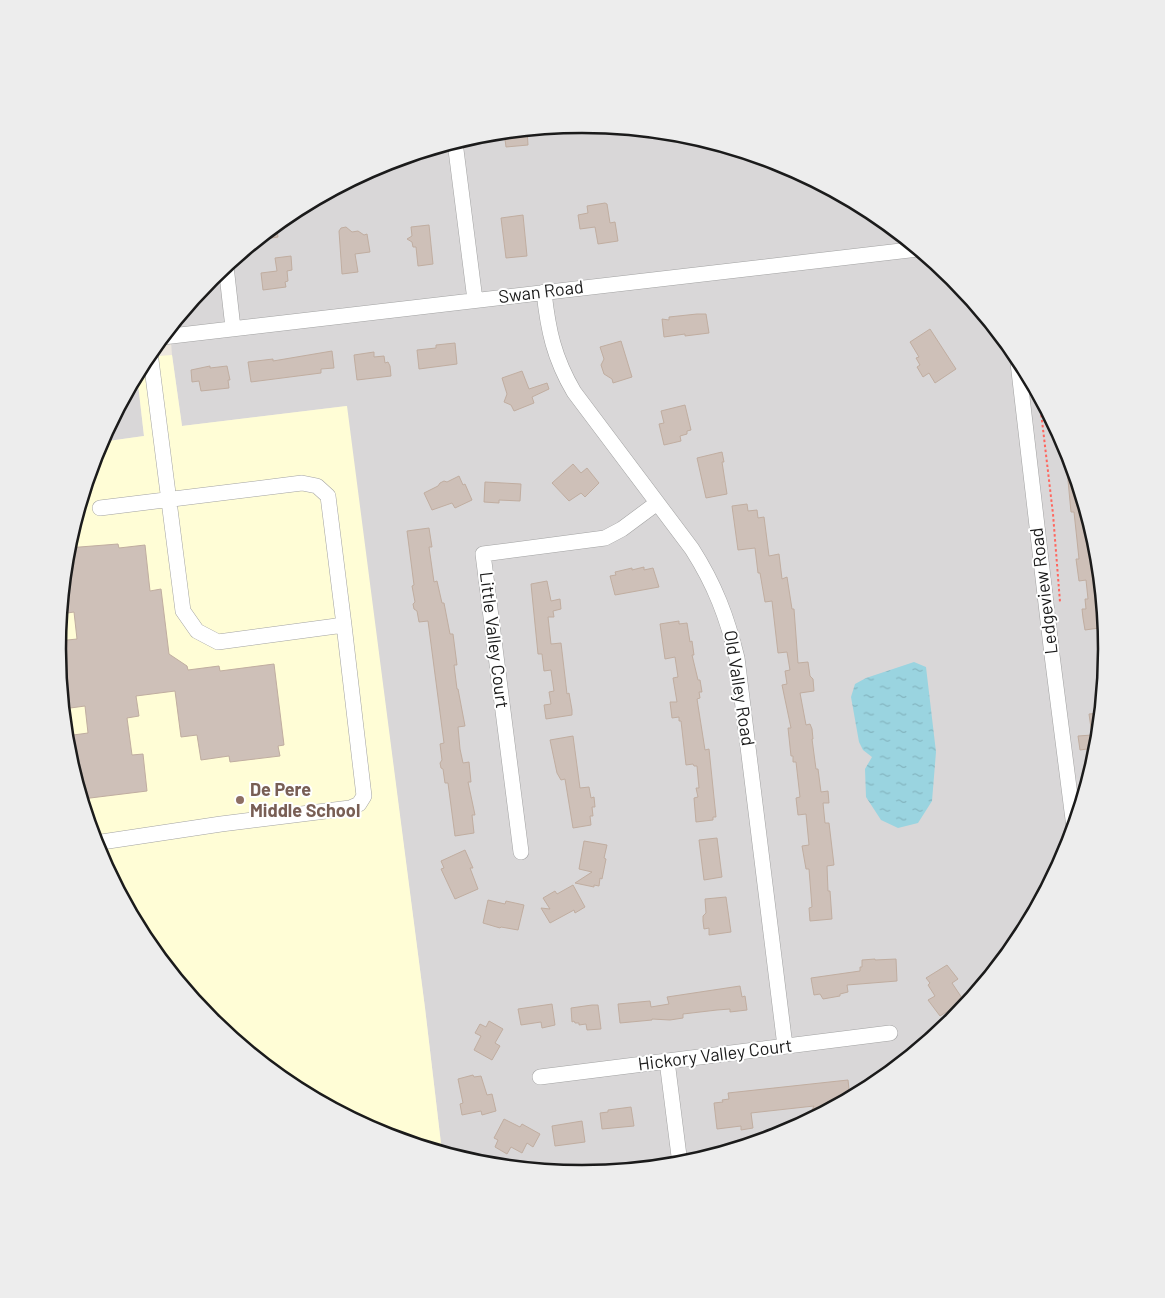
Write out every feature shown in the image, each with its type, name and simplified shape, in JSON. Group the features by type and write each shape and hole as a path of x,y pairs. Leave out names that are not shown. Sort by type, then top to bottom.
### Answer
{"street":[{"path":"456,149 475,300"},
{"name":"Swan Road","path":"172,336 910,250"},
{"path":"227,275 233,328"},
{"name":"Old Valley Road","path":"544,292 550,335 564,376 692,549 707,573 730,625 737,658 786,1046"},
{"path":"152,364 183,611 197,631 218,642 344,625"},
{"name":"Ledgeview Road","path":"1019,374 1072,812"},
{"path":"100,508 302,483 317,486 328,496 364,796 359,804 350,808 221,824 104,842"},
{"name":"Little Valley Court","path":"521,852 483,554 605,538 622,529 657,503"},
{"name":"Hickory Valley Court","path":"540,1076 890,1033"},
{"path":"667,1061 679,1156"}],"shaded area":[{"path":"582,133 616,134 650,137 716,150 780,172 811,186 841,202 897,239 948,284 971,309 1012,362 1046,421 1059,451 1081,515 1089,548 1098,615 1099,649 1098,683 1089,750 1081,783 1059,847 1046,877 1012,936 971,989 948,1014 897,1059 841,1096 811,1112 748,1138 716,1148 650,1161 582,1165 515,1161 441,1146 346,406 182,426 171,338 217,284 268,239 324,202 385,172 417,160 449,150 515,137"},
{"name":"De Pere Middle School","path":"172,355 182,426 347,406 441,1146 385,1126 324,1096 268,1059 217,1014 173,963 135,907 119,877 94,815 76,750 67,683 67,615 71,582 76,548 84,515 110,441 144,436 138,386 157,356"},
{"path":"138,386 144,436 110,441"}],"water":[{"path":"914,662 926,667 936,752 932,801 918,823 898,828 881,820 866,797 865,769 872,757 863,750 859,742 851,697 855,684 866,678"}],"building":[{"path":"527,136 528,145 506,147 505,139"},
{"path":"607,204 610,223 615,222 618,241 598,244 595,227 580,229 578,215 588,213 587,206"},
{"path":"523,215 527,256 506,258 501,218"},
{"path":"429,225 433,264 418,266 416,247 413,247 412,242 407,239 412,236 411,227"},
{"path":"346,227 352,232 358,231 364,235 367,234 370,252 355,254 358,272 342,274 339,231 341,228"},
{"path":"277,233 278,237 269,238"},
{"path":"291,256 292,270 287,271 288,281 285,282 286,287 263,290 261,273 277,271 275,258"},
{"path":"706,314 709,333 664,337 662,319 669,320 669,317"},
{"path":"930,329 956,369 935,383 929,373 923,377 917,367 920,365 916,358 919,357 910,342"},
{"path":"621,341 632,377 613,383 612,379 604,374 601,365 604,359 600,347"},
{"path":"455,343 457,364 419,369 417,350"},
{"path":"332,351 334,368 321,369 321,373 251,382 248,362 273,359 273,361"},
{"path":"374,352 374,357 384,356 385,363 388,362 390,366 391,376 357,380 354,355"},
{"path":"210,366 210,368 227,366 230,380 228,380 229,388 201,391 199,381 192,382 191,370"},
{"path":"522,371 529,389 547,383 549,389 532,397 534,403 514,411 511,405 504,402 507,394 502,378"},
{"path":"685,405 691,430 687,431 687,434 680,436 681,441 664,445 659,424 664,423 661,411"},
{"path":"722,452 727,494 706,498 697,458"},
{"path":"573,464 581,473 587,468 599,483 585,497 581,493 569,501 552,483"},
{"path":"1067,473 1089,548 1098,628 1085,630 1082,609 1086,609 1085,599 1088,599 1086,580 1079,581 1076,559 1079,559 1074,512 1071,512"},
{"path":"459,476 472,500 455,508 452,503 432,510 424,493 444,481 447,482"},
{"path":"485,482 521,484 520,501 499,500 499,503 484,502"},
{"path":"747,504 748,511 757,510 758,518 764,517 769,556 779,554 782,579 787,577 792,609 794,609 798,663 808,662 810,676 813,679 814,691 800,693 806,725 810,724 812,729 816,769 818,769 821,792 828,791 829,803 823,803 825,823 829,823 834,865 827,866 832,919 810,921 809,908 812,907 809,869 806,869 802,846 809,845 806,814 798,815 796,798 800,797 796,762 793,762 793,756 791,756 788,728 791,728 782,685 787,684 785,671 790,670 787,652 778,653 772,601 765,602 760,573 758,573 755,548 738,550 732,506"},
{"path":"429,528 432,547 429,547 434,582 437,581 442,603 444,603 450,634 453,634 457,665 454,665 457,689 465,726 458,727 460,749 463,763 469,762 471,782 468,782 475,815 472,815 474,833 455,836 448,783 445,783 440,763 442,760 440,744 444,743 428,621 419,622 417,611 414,609 413,604 415,602 412,586 414,585 407,531"},
{"name":"De Pere Middle School","path":"118,544 119,548 145,545 150,591 161,589 169,654 187,666 188,670 219,666 220,671 274,664 284,745 278,746 280,756 230,762 229,756 201,760 197,735 181,737 175,691 136,696 139,716 127,718 132,755 143,754 147,791 89,798 74,735 88,733 85,706 70,708 67,683 66,640 77,639 74,612 67,613 76,547"},
{"path":"644,567 644,570 653,568 659,587 615,595 610,576 616,575 615,572"},
{"path":"547,581 551,601 560,599 561,609 553,611 554,617 548,617 551,644 561,643 567,694 569,693 572,715 546,719 544,705 551,704 549,692 554,691 551,670 544,671 542,654 538,654 531,584"},
{"path":"679,621 679,624 687,623 690,642 692,641 694,655 692,655 698,680 700,680 702,692 699,692 700,698 697,699 705,750 709,749 716,817 713,817 713,820 696,822 694,798 698,797 696,788 699,788 697,766 693,764 686,765 681,721 679,721 679,717 672,718 670,702 677,702 673,678 678,677 675,657 665,659 660,624"},
{"path":"1089,714 1094,714 1092,732"},
{"path":"1091,735 1089,749 1080,750 1078,736"},
{"path":"573,736 580,788 589,787 591,798 594,797 595,807 592,807 593,816 590,816 591,825 573,828 565,779 561,780 557,773 550,740"},
{"path":"717,838 722,877 704,880 699,840"},
{"path":"584,841 607,845 604,858 606,859 599,886 594,885 594,887 575,883 592,872 579,869"},
{"path":"465,850 473,868 470,868 478,889 455,899 441,869 444,868 441,861"},
{"path":"573,885 585,907 575,913 574,910 550,923 541,908 550,909 543,898 555,891 557,894"},
{"path":"726,897 731,932 709,935 709,928 704,929 703,921 703,916 706,913 705,899"},
{"path":"488,900 505,904 506,901 524,905 518,930 500,928 483,923"},
{"path":"896,959 897,981 847,985 848,992 840,994 840,996 823,999 820,994 814,995 811,978 860,971 862,960"},
{"path":"947,965 958,979 952,983 962,998 954,1007 940,1016 928,1000 935,996 926,978"},
{"path":"740,986 742,997 745,996 747,1010 730,1012 730,1009 717,1010 683,1014 683,1018 670,1020 652,1019 620,1023 618,1004 650,1001 651,1007 669,1004 667,997"},
{"path":"552,1004 555,1025 542,1028 541,1022 521,1025 518,1009"},
{"path":"598,1005 601,1029 587,1030 586,1024 579,1025 579,1023 572,1022 571,1008"},
{"path":"489,1021 503,1029 495,1043 500,1046 492,1060 474,1050 481,1036 475,1033 480,1024 486,1027"},
{"path":"473,1075 474,1077 481,1076 487,1095 492,1094 496,1111 482,1115 481,1111 462,1115 460,1104 463,1103 458,1079"},
{"path":"848,1080 849,1091 816,1110 812,1110 814,1106 751,1113 753,1128 741,1130 741,1126 717,1129 714,1103 729,1099 728,1093"},
{"path":"631,1107 634,1126 602,1129 600,1113"},
{"path":"504,1119 520,1127 522,1124 540,1134 533,1147 527,1143 522,1153 511,1147 507,1154 495,1147 498,1140 494,1138"},
{"path":"582,1121 585,1142 555,1146 552,1126"}],"place":[{"name":"De Pere Middle School","path":"240,800"}]}
